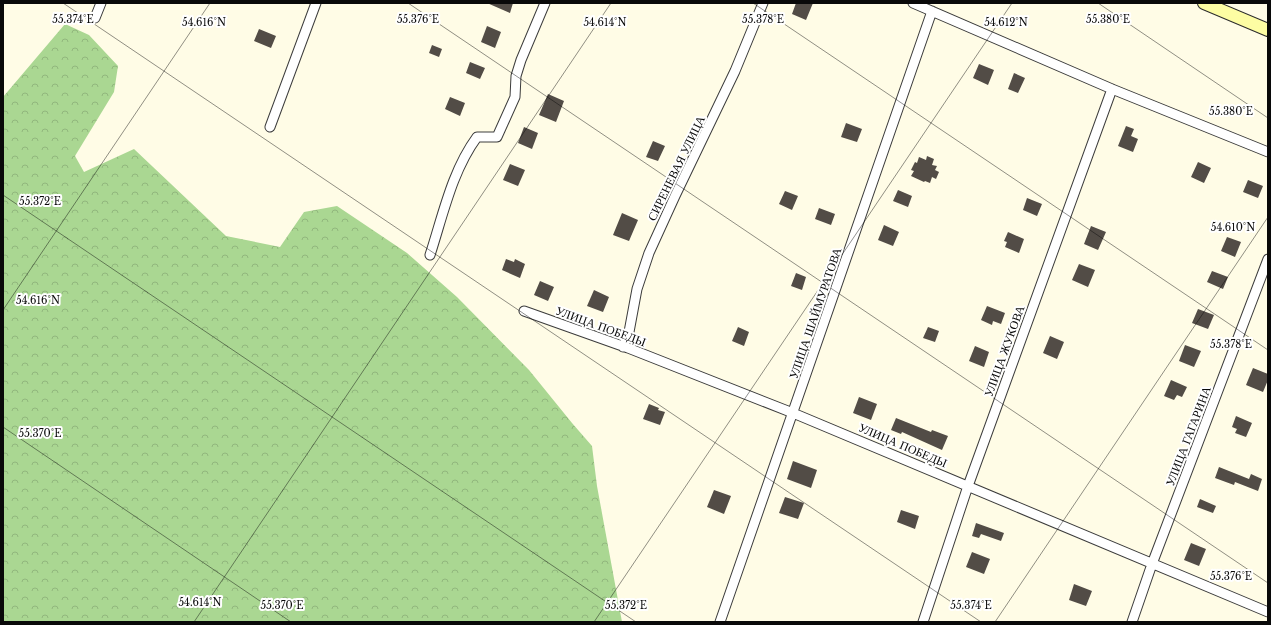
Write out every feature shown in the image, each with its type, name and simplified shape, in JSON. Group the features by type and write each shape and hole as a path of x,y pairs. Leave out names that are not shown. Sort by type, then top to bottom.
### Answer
{"main road":[{"path":"1204,3 1268,30"}],"street":[{"path":"95,18 101,3"},
{"path":"270,127 316,3"},
{"path":"430,255 458,170 467,150 476,137 497,137 515,96 516,76 521,60 545,3"},
{"name":"СИРЕНЕВАЯ УЛИЦА","path":"623,347 629,332 637,289 649,253 735,71 763,3"},
{"path":"913,3 1112,89 1268,152"},
{"name":"УЛИЦА ШАЙМУРАТОВА","path":"720,622 932,11"},
{"name":"УЛИЦА ЖУКОВА","path":"923,622 968,486 1112,89"},
{"name":"УЛИЦА ГАГАРИНА","path":"1132,622 1152,564 1268,259"},
{"name":"УЛИЦА ПОБЕДЫ","path":"524,311 623,347 793,413 1268,612"}],"green space":[{"path":"65,24 89,35 118,66 114,92 75,156 84,172 134,149 226,236 280,247 304,212 337,206 407,253 457,297 529,370 592,446 597,486 622,622 3,622 3,97"}],"building":[{"path":"487,3 513,3 510,13"},
{"path":"796,3 813,3 806,20 792,14"},
{"path":"487,26 501,32 495,48 481,42"},
{"path":"259,29 276,36 271,48 254,41"},
{"path":"432,45 442,49 439,57 429,53"},
{"path":"470,62 485,68 480,79 466,73"},
{"path":"979,64 994,70 988,85 973,78"},
{"path":"1014,73 1025,78 1018,93 1008,89"},
{"path":"548,94 564,101 556,122 539,115"},
{"path":"450,97 465,103 460,116 445,109"},
{"path":"846,123 862,129 857,142 841,137"},
{"path":"1126,126 1134,129 1131,136 1138,139 1133,152 1118,146"},
{"path":"524,127 538,133 532,149 518,143"},
{"path":"653,141 665,146 658,161 646,157"},
{"path":"927,156 934,159 932,165 937,166 935,170 939,172 936,179 932,177 930,183 911,176 914,171 911,170 915,162 917,163 919,157 926,160"},
{"path":"1198,162 1211,168 1204,183 1191,177"},
{"path":"510,164 525,170 518,186 503,180"},
{"path":"1248,180 1263,186 1258,198 1243,192"},
{"path":"898,190 912,196 908,207 893,201"},
{"path":"785,191 798,196 792,210 779,204"},
{"path":"1027,198 1042,204 1037,216 1023,210"},
{"path":"819,208 835,214 831,225 815,219"},
{"path":"622,213 638,220 629,241 613,235"},
{"path":"884,225 899,232 893,246 878,240"},
{"path":"1091,226 1106,232 1098,250 1084,244"},
{"path":"1008,232 1024,239 1019,253 1005,247 1007,242 1004,241"},
{"path":"1227,237 1241,242 1235,257 1221,251"},
{"path":"506,259 514,262 515,259 525,264 520,278 502,270"},
{"path":"1079,264 1095,270 1088,287 1072,280"},
{"path":"1212,271 1228,277 1223,289 1207,282"},
{"path":"796,273 806,277 802,290 791,286"},
{"path":"540,281 554,287 548,301 534,295"},
{"path":"594,290 609,297 603,312 587,306"},
{"path":"987,306 1005,313 1001,324 993,321 992,325 981,320"},
{"path":"1198,309 1214,315 1208,329 1192,323"},
{"path":"738,327 749,332 744,346 732,341"},
{"path":"928,327 939,331 935,342 923,338"},
{"path":"1050,336 1064,342 1057,359 1043,353"},
{"path":"1185,345 1201,351 1194,367 1179,361"},
{"path":"975,346 989,352 984,367 969,361"},
{"path":"1253,368 1268,374 1268,380 1263,392 1246,385"},
{"path":"1171,380 1187,387 1182,397 1177,395 1174,400 1164,396"},
{"path":"859,397 877,404 871,420 853,413"},
{"path":"649,404 659,408 658,410 665,412 660,425 643,419"},
{"path":"1236,416 1252,423 1246,437 1235,433 1237,429 1232,427"},
{"path":"896,418 931,432 932,430 948,436 942,450 902,432 901,434 891,430"},
{"path":"793,461 817,470 811,488 787,479"},
{"path":"1219,467 1249,479 1251,474 1262,479 1258,491 1235,482 1234,485 1215,478"},
{"path":"714,490 731,496 724,514 707,507"},
{"path":"785,497 804,503 798,519 779,513"},
{"path":"1200,499 1216,506 1213,513 1197,507"},
{"path":"901,510 919,516 915,529 897,522"},
{"path":"976,523 1004,533 1001,541 981,534 979,538 972,536"},
{"path":"1191,543 1206,549 1199,566 1184,560"},
{"path":"972,552 990,559 984,574 966,567"},
{"path":"1074,584 1092,591 1086,606 1069,600"}]}
